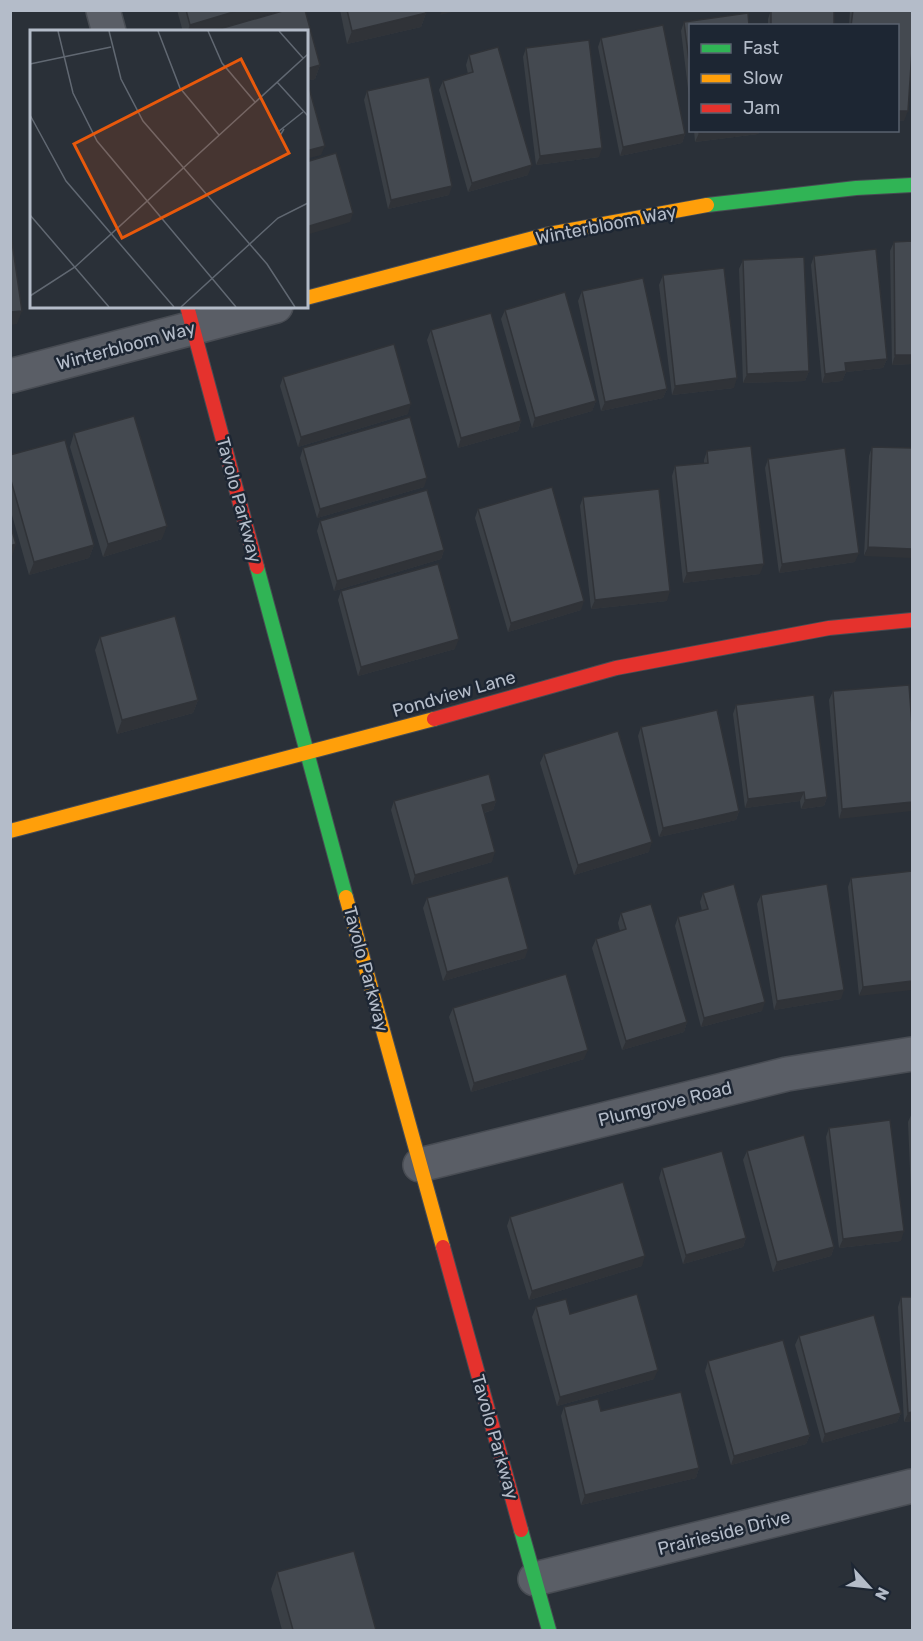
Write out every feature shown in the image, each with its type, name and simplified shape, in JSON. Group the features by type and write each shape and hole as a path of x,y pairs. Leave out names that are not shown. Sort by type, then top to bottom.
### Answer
{"street":[{"path":"103,10 108,30"},
{"name":"Winterbloom Way","path":"308,297 549,234 715,204 856,188 912,185"},
{"name":"Winterbloom Way","path":"10,376 190,317 260,308"},
{"name":"Tavolo Parkway","path":"190,317 307,754 549,1630"},
{"name":"Pondview Lane","path":"10,831 307,754 616,668 786,635 912,620"},
{"name":"Plumgrove Road","path":"420,1165 787,1074 912,1054"},
{"name":"Prairieside Drive","path":"535,1580 912,1486"}],"building":[{"path":"186,10 240,10 190,25"},
{"path":"286,10 305,10 320,65 308,68 308,30 216,30"},
{"path":"347,10 425,10 426,13 352,31"},
{"path":"771,10 834,10 834,24 771,24"},
{"path":"853,10 912,10 908,111 899,111 899,24 851,24"},
{"path":"748,13 749,24 689,24 689,61 684,22"},
{"path":"663,25 685,134 623,147 601,38"},
{"path":"589,40 602,148 540,156 526,48"},
{"path":"498,47 532,165 472,183 443,81 473,72 469,55"},
{"path":"429,77 452,186 391,200 367,91"},
{"path":"308,84 325,146 308,150"},
{"path":"336,153 353,213 308,226 308,161"},
{"path":"10,228 22,311 10,312"},
{"path":"912,241 912,355 895,355 894,242"},
{"path":"876,249 887,359 845,363 846,371 825,374 814,256"},
{"path":"804,257 809,371 747,374 743,260"},
{"path":"724,268 737,378 675,386 663,275"},
{"path":"643,278 667,389 605,402 582,291"},
{"path":"565,292 596,401 535,418 505,310"},
{"path":"491,313 521,421 461,438 431,330"},
{"path":"394,344 411,404 301,437 283,377"},
{"path":"134,416 167,526 108,544 74,433"},
{"path":"410,417 427,478 320,509 303,448"},
{"path":"65,440 94,545 34,562 10,477 10,455"},
{"path":"751,446 764,564 687,573 675,466 708,463 707,451"},
{"path":"872,447 912,448 912,549 868,547"},
{"path":"845,448 859,553 782,564 768,459"},
{"path":"552,487 584,601 511,623 478,509"},
{"path":"659,489 670,591 595,600 583,497"},
{"path":"427,490 444,550 337,581 320,521"},
{"path":"10,524 16,544 10,546"},
{"path":"438,564 459,639 361,667 341,591"},
{"path":"175,616 198,700 122,720 100,637"},
{"path":"909,685 912,726 912,802 842,809 833,691"},
{"path":"814,695 827,797 805,800 804,792 748,799 736,705"},
{"path":"717,710 739,811 663,828 641,727"},
{"path":"618,731 652,842 578,865 544,754"},
{"path":"489,774 496,801 482,805 495,852 415,875 394,801"},
{"path":"912,871 912,981 863,987 851,878"},
{"path":"508,876 528,949 447,972 427,898"},
{"path":"734,884 765,1002 704,1018 678,917 708,909 703,893"},
{"path":"827,884 844,990 777,1001 761,895"},
{"path":"651,904 687,1022 626,1041 596,939 626,929 621,913"},
{"path":"566,974 588,1050 474,1083 453,1008"},
{"path":"890,1120 904,1231 843,1239 829,1128"},
{"path":"804,1135 834,1247 777,1262 747,1151"},
{"path":"722,1151 746,1238 686,1255 662,1168"},
{"path":"623,1182 645,1256 532,1291 510,1217"},
{"path":"637,1294 658,1370 560,1397 536,1307 566,1299 570,1314"},
{"path":"901,1297 912,1297 912,1412 908,1413"},
{"path":"874,1315 901,1413 825,1434 799,1336"},
{"path":"783,1340 810,1435 734,1456 708,1361"},
{"path":"681,1392 699,1468 585,1495 564,1407 598,1399 601,1411"},
{"path":"354,1551 376,1630 293,1630 277,1572"}],"traffic: fast":[{"path":"707,205 856,188 912,185"},
{"path":"257,567 346,897"},
{"path":"521,1530 549,1630"}],"traffic: slow":[{"path":"308,297 549,234 707,205"},
{"path":"10,831 434,719"},
{"path":"346,897 443,1247"}],"traffic: jam":[{"path":"188,308 257,567"},
{"path":"434,719 616,668 829,628 912,620"},
{"path":"443,1247 521,1530"}]}
